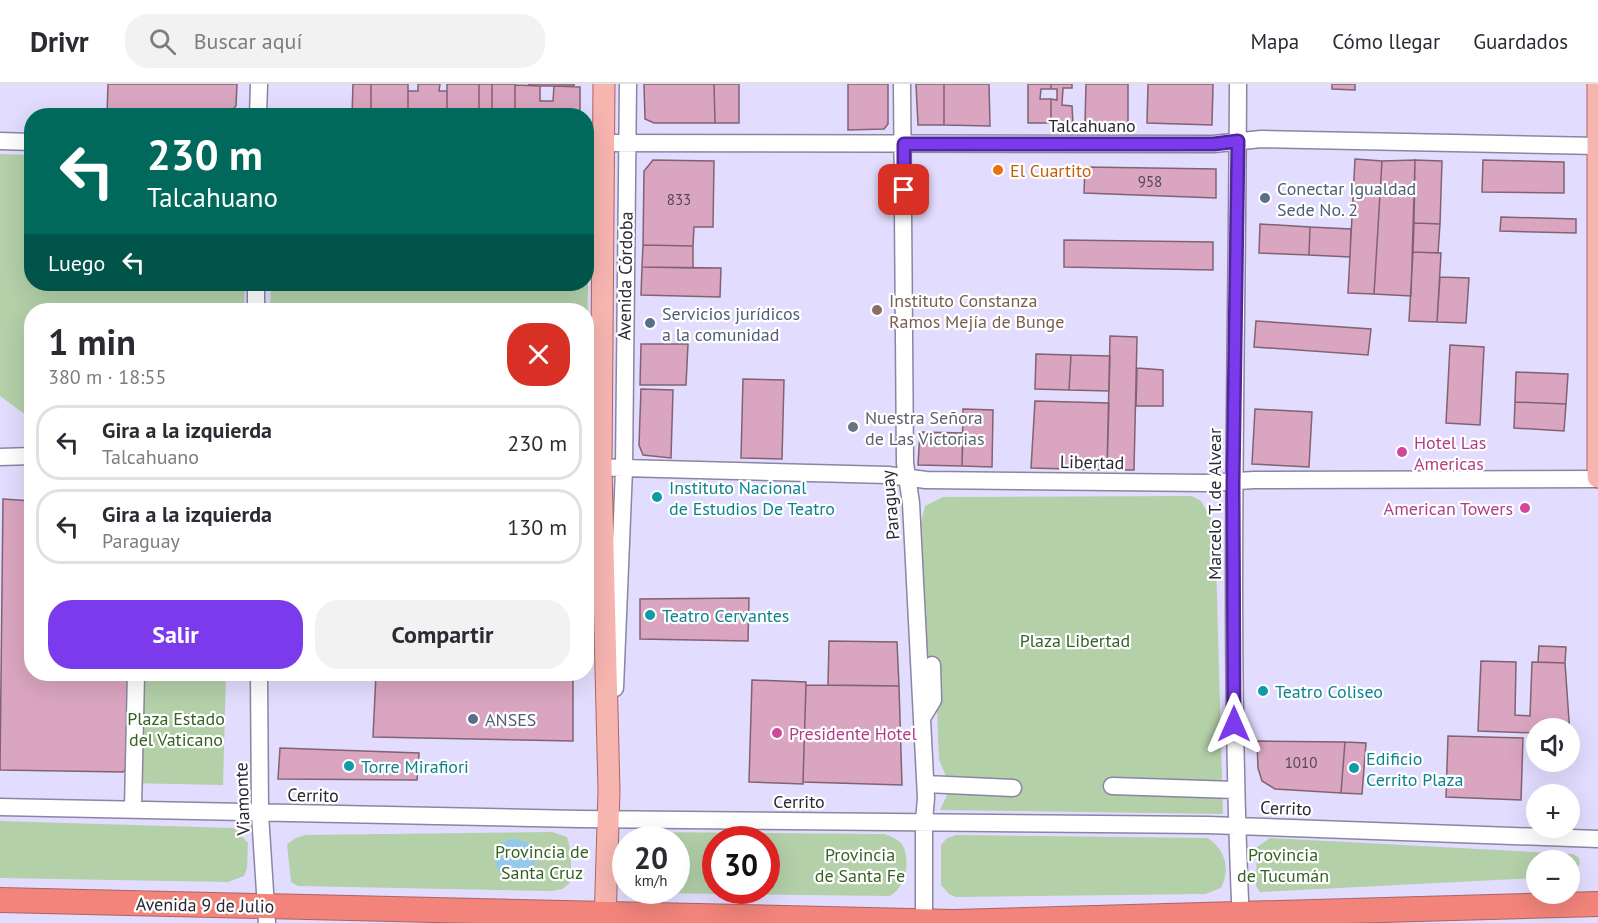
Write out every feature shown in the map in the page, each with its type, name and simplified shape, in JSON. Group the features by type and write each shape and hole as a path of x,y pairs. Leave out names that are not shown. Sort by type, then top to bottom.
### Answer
{"highway":[{"name":"Avenida 9 de Julio","path":"0,900 267,915 924,922 1241,919 1598,904"}],"main road":[{"name":"Avenida Córdoba","path":"604,84 595,143 602,441 594,467 609,790 605,918"},
{"path":"1598,84 1598,478"}],"street":[{"path":"258,108 259,84"},
{"name":"Avenida Córdoba","path":"609,790 622,570 628,84"},
{"name":"Paraguay","path":"902,84 908,477 926,784 924,922"},
{"name":"Marcelo T. de Alvear","path":"1238,84 1233,483 1235,790 1241,919"},
{"name":"Talcahuano","path":"595,143 1214,144 1261,138 1597,146"},
{"path":"0,141 24,142"},
{"path":"602,441 624,469"},
{"path":"0,457 24,456"},
{"name":"Libertad","path":"594,467 908,477 926,480 1233,483 1254,480 1598,478"},
{"path":"922,718 933,700 932,666"},
{"path":"133,808 136,681"},
{"name":"Viamonte","path":"260,681 260,814 267,915"},
{"path":"926,784 1013,788"},
{"path":"1112,786 1235,790"},
{"name":"Cerrito","path":"0,807 133,808 260,814 608,820 924,820 1236,826 1598,839"}],"green space":[{"path":"0,154 24,155 24,291 245,291 244,303 24,303 24,414 0,396"},
{"path":"271,291 588,291 588,303 270,303"},
{"name":"Plaza Libertad","path":"1192,496 1201,501 1215,525 1223,814 940,810 948,793 946,776 939,760 935,663 926,663 920,527 925,506 943,497"},
{"name":"Plaza Estado del Vaticano","path":"128,681 226,681 223,785 126,783"},
{"path":"0,821 234,828 248,843 247,868 244,876 228,882 0,878"},
{"name":"Provincia de Santa Cruz","path":"552,832 567,837 571,866 569,884 562,889 552,891 298,886 291,882 287,844 305,835"},
{"name":"Provincia de Santa Fe","path":"690,832 702,832 702,894 690,894"},
{"name":"Provincia de Santa Fe","path":"780,833 885,834 896,839 904,848 906,869 903,882 890,896 780,895"},
{"path":"956,835 1208,838 1219,848 1225,860 1226,873 1221,888 1205,894 956,897 949,894 941,885 941,845 947,838"},
{"name":"Provincia de Tucumán","path":"1270,838 1526,852 1526,879 1260,892 1256,886 1257,847"}],"water":[{"path":"515,839 523,840 529,845 534,851 534,867 529,873 523,878 515,879 507,878 501,873 496,867 495,859 496,851 501,845 507,840"}],"building":[{"path":"108,84 237,84 234,108 107,108"},
{"path":"353,84 371,84 371,108 352,108"},
{"path":"371,84 408,84 408,108 371,108"},
{"path":"418,84 440,84 439,91 447,91 447,108 408,108 408,91 418,91"},
{"path":"447,84 479,84 479,108 447,108"},
{"path":"479,84 492,84 492,108 479,108"},
{"path":"492,84 515,84 515,108 492,108"},
{"path":"529,84 574,84 574,86 529,86"},
{"path":"644,84 714,84 715,123 654,123 645,119"},
{"path":"714,84 739,84 739,123 715,123"},
{"path":"848,84 888,84 888,124 884,129 848,130"},
{"path":"916,84 944,84 944,125 918,125"},
{"path":"944,84 989,84 990,126 944,125"},
{"path":"1028,84 1051,84 1051,89 1041,89 1040,99 1051,99 1051,123 1028,123"},
{"path":"1051,84 1072,84 1072,88 1063,88 1062,105 1072,106 1073,124 1051,123 1051,99 1057,100 1057,89 1051,89"},
{"path":"1086,84 1128,84 1128,123 1085,122"},
{"path":"1148,84 1213,84 1212,125 1147,123"},
{"path":"1332,84 1355,84 1355,90 1332,89"},
{"path":"515,85 540,86 540,101 553,101 554,86 580,87 580,108 515,108"},
{"path":"1355,159 1382,161 1374,294 1348,293"},
{"path":"653,160 714,161 713,227 694,227 693,246 643,245 644,171"},
{"path":"1415,160 1411,296 1374,294 1382,161"},
{"path":"1415,160 1442,161 1440,224 1414,223"},
{"path":"1483,160 1564,162 1564,193 1482,192"},
{"path":"1085,167 1216,169 1216,198 1084,193"},
{"path":"1501,217 1576,219 1576,233 1500,231"},
{"path":"1414,223 1440,224 1438,253 1413,252"},
{"path":"1260,224 1310,227 1309,255 1259,253"},
{"path":"1310,227 1351,229 1350,257 1309,255"},
{"path":"1064,240 1213,242 1213,270 1064,267"},
{"path":"643,245 693,246 693,268 642,267"},
{"path":"1413,252 1441,253 1437,322 1409,321"},
{"path":"642,267 721,268 720,297 641,295"},
{"path":"1440,277 1469,278 1466,323 1437,322"},
{"path":"1256,321 1371,329 1368,355 1254,347"},
{"path":"1110,336 1137,337 1134,470 1107,470"},
{"path":"641,344 688,344 686,385 640,385"},
{"path":"1450,345 1484,347 1480,425 1446,423"},
{"path":"1036,354 1071,355 1069,390 1035,389"},
{"path":"1071,355 1110,356 1109,391 1069,390"},
{"path":"1137,368 1163,370 1163,406 1136,406"},
{"path":"1516,372 1568,374 1566,404 1515,402"},
{"path":"743,379 784,380 782,459 741,458"},
{"path":"641,389 673,390 671,458 643,455 639,445"},
{"path":"1035,401 1109,403 1107,470 1031,468"},
{"path":"1515,402 1566,404 1564,431 1514,428"},
{"path":"963,409 993,410 992,467 962,466"},
{"path":"1255,409 1312,412 1309,467 1252,464"},
{"path":"920,432 963,433 962,466 918,465"},
{"path":"3,499 24,500 24,681 129,681 129,766 123,772 0,770"},
{"path":"749,598 748,641 640,639 640,599"},
{"path":"829,641 897,642 899,686 828,685"},
{"path":"1539,646 1566,647 1565,663 1538,662"},
{"path":"1481,661 1516,662 1515,715 1530,716 1532,662 1565,663 1569,718 1526,718 1526,733 1478,731"},
{"name":"Presidente Hotel","path":"752,680 806,682 803,784 749,782"},
{"name":"ANSES","path":"376,681 573,681 573,741 373,737"},
{"path":"806,685 899,686 902,785 803,782"},
{"path":"1448,736 1523,738 1521,800 1446,797"},
{"path":"1257,741 1345,742 1341,793 1275,789 1262,781 1258,768"},
{"name":"Edificio Cerrito Plaza","path":"1345,742 1366,743 1362,794 1341,793"},
{"name":"Torre Mirafiori","path":"280,748 419,753 417,780 278,779"}],"place":[{"name":"El Cuartito","path":"998,170"},
{"name":"Conectar Igualdad Sede No. 2","path":"1265,198"},
{"name":"Instituto Constanza Ramos Mejía de Bunge","path":"877,310"},
{"name":"Servicios jurídicos a la comunidad","path":"650,323"},
{"name":"Nuestra Señora de Las Victorias","path":"853,427"},
{"name":"Hotel Las Americas","path":"1402,452"},
{"name":"Instituto Nacional de Estudios De Teatro","path":"657,497"},
{"name":"American Towers","path":"1525,508"},
{"name":"Teatro Cervantes","path":"650,615"},
{"name":"Teatro Coliseo","path":"1263,691"},
{"name":"ANSES","path":"473,719"},
{"name":"Presidente Hotel","path":"777,733"},
{"name":"Torre Mirafiori","path":"349,766"},
{"name":"Edificio Cerrito Plaza","path":"1354,768"}],"route":[{"path":"904,190 904,144 1214,144 1238,141 1233,483 1234,724"}]}
